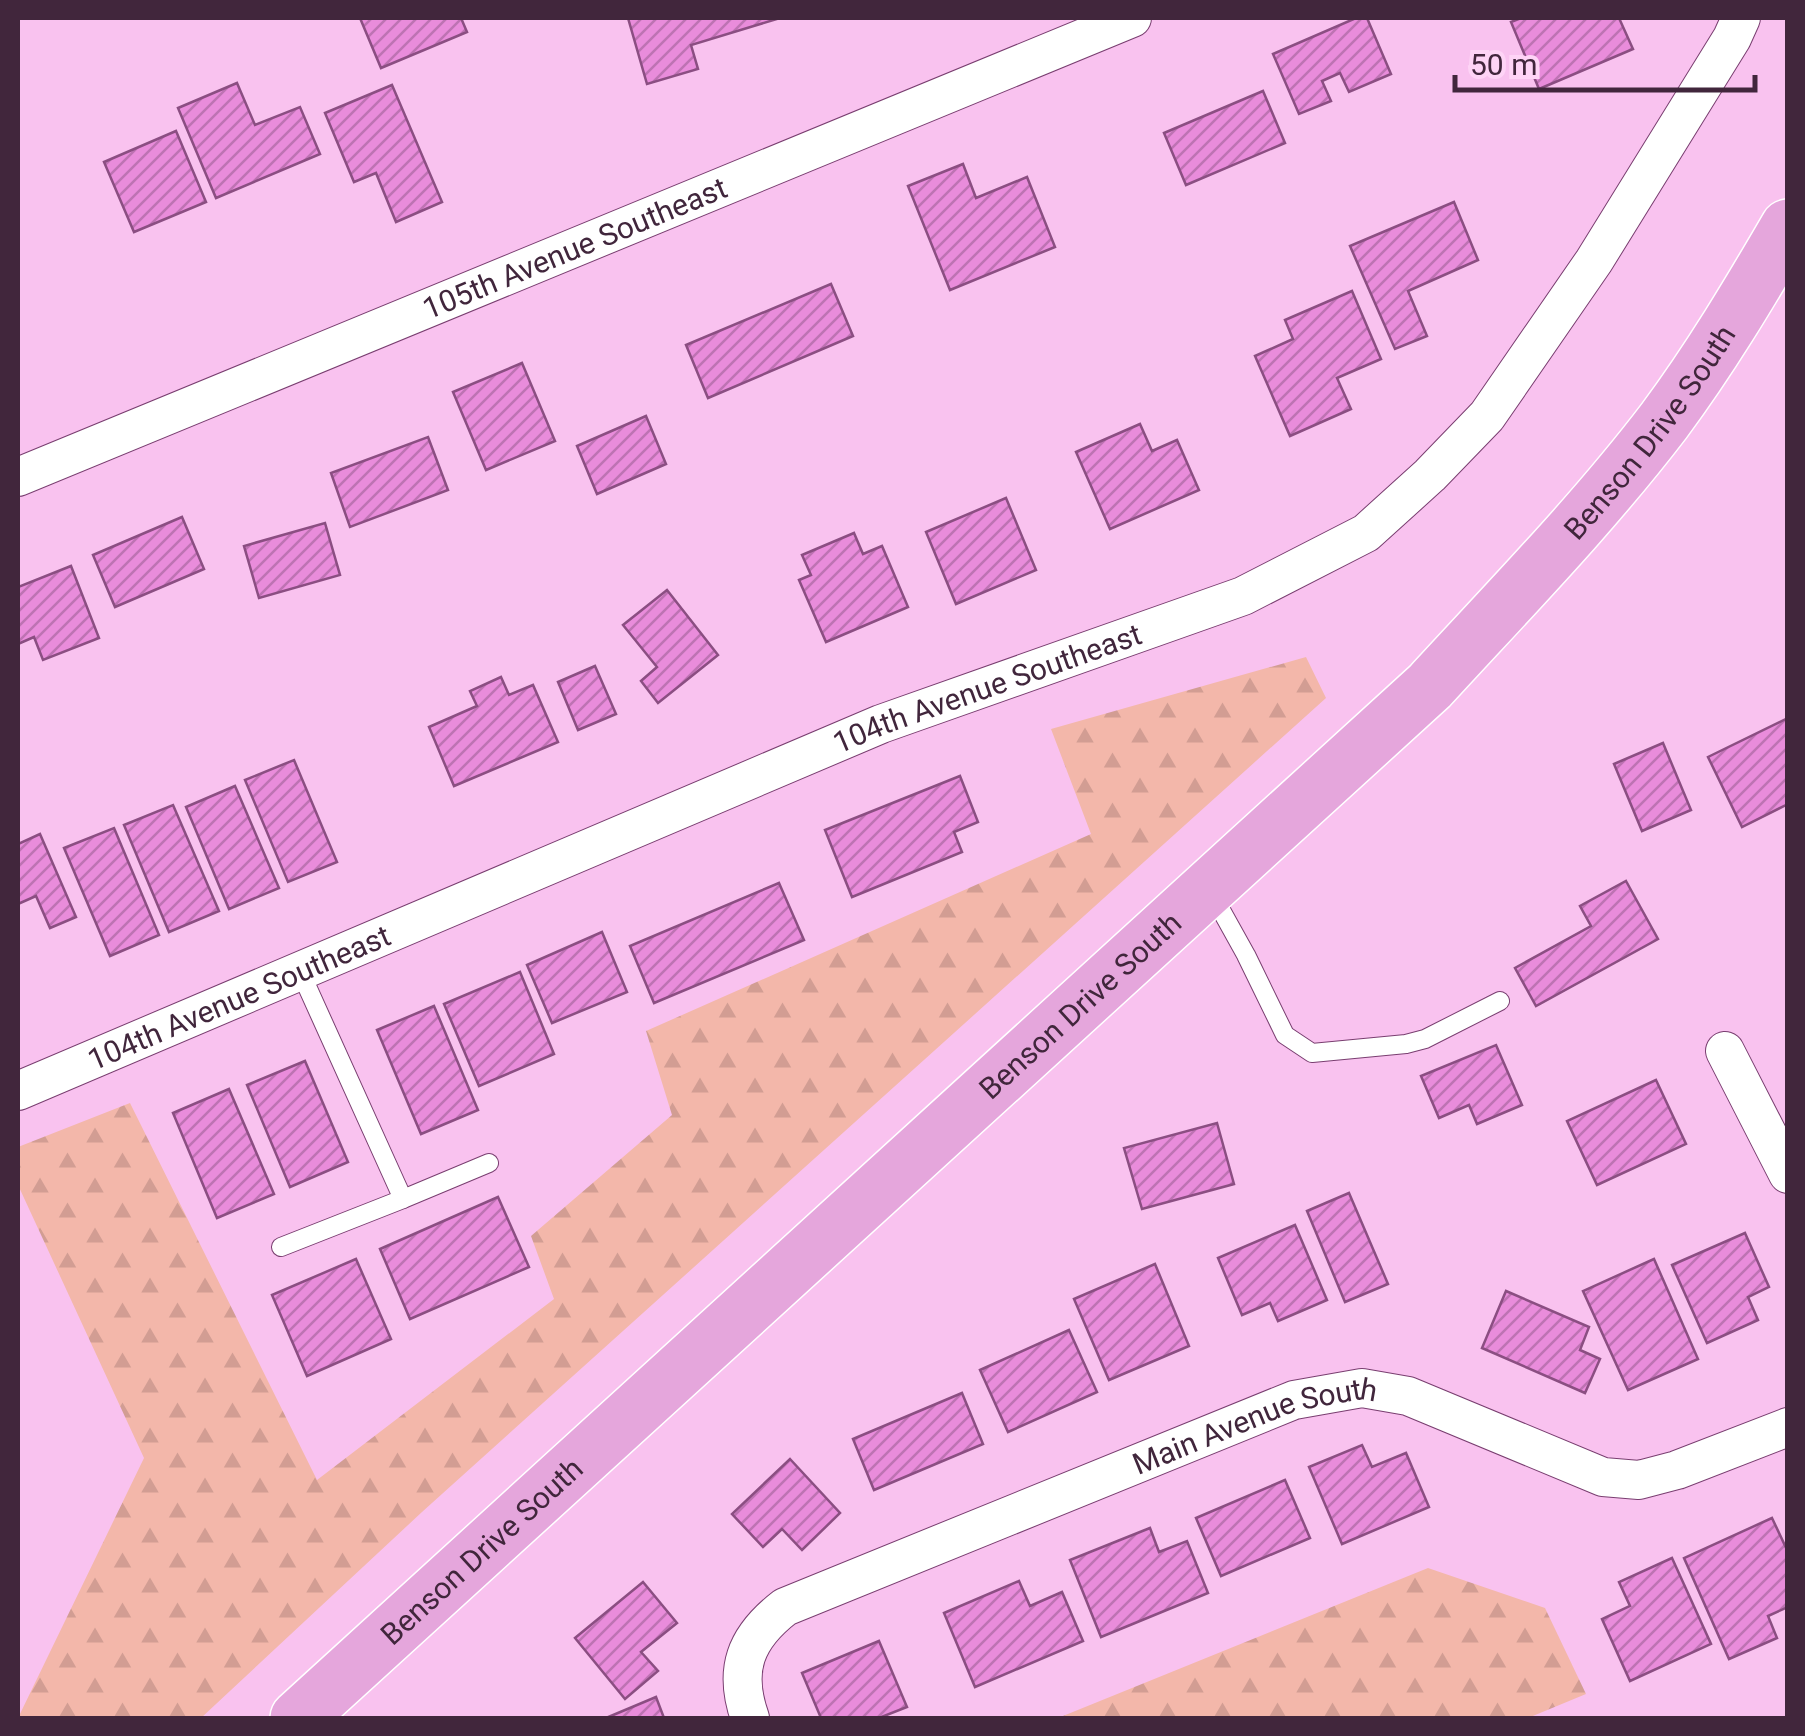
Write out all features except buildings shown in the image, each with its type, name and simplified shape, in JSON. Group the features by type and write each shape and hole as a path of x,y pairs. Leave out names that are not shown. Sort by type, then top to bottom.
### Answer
{"main road":[{"name":"Benson Drive South","path":"298,1718 1430,686 1550,554 1662,422 1731,326 1788,227"}],"street":[{"name":"105th Avenue Southeast","path":"18,476 1132,18"},
{"name":"104th Avenue Southeast","path":"18,1091 881,724 1244,596 1366,533 1487,416 1594,261 1741,18"},
{"path":"1725,1052 1788,1174"},
{"name":"Main Avenue South","path":"750,1718 741,1678 747,1651 764,1624 785,1607 1294,1400 1362,1388 1408,1396 1604,1477 1639,1480 1677,1470 1788,1427"}],"lane":[{"path":"1208,888 1285,1036 1312,1052 1406,1044 1500,1001"},
{"path":"300,971 403,1199"},
{"path":"281,1247 489,1162"}],"green space":[{"path":"1306,657 1326,698 422,1512 201,1718 18,1718 144,1458 18,1185 18,1147 130,1103 317,1480 554,1299 531,1236 672,1115 646,1031 1091,834 1051,729"},
{"path":"1428,1568 1545,1608 1586,1694 1528,1718 1058,1718"}]}
